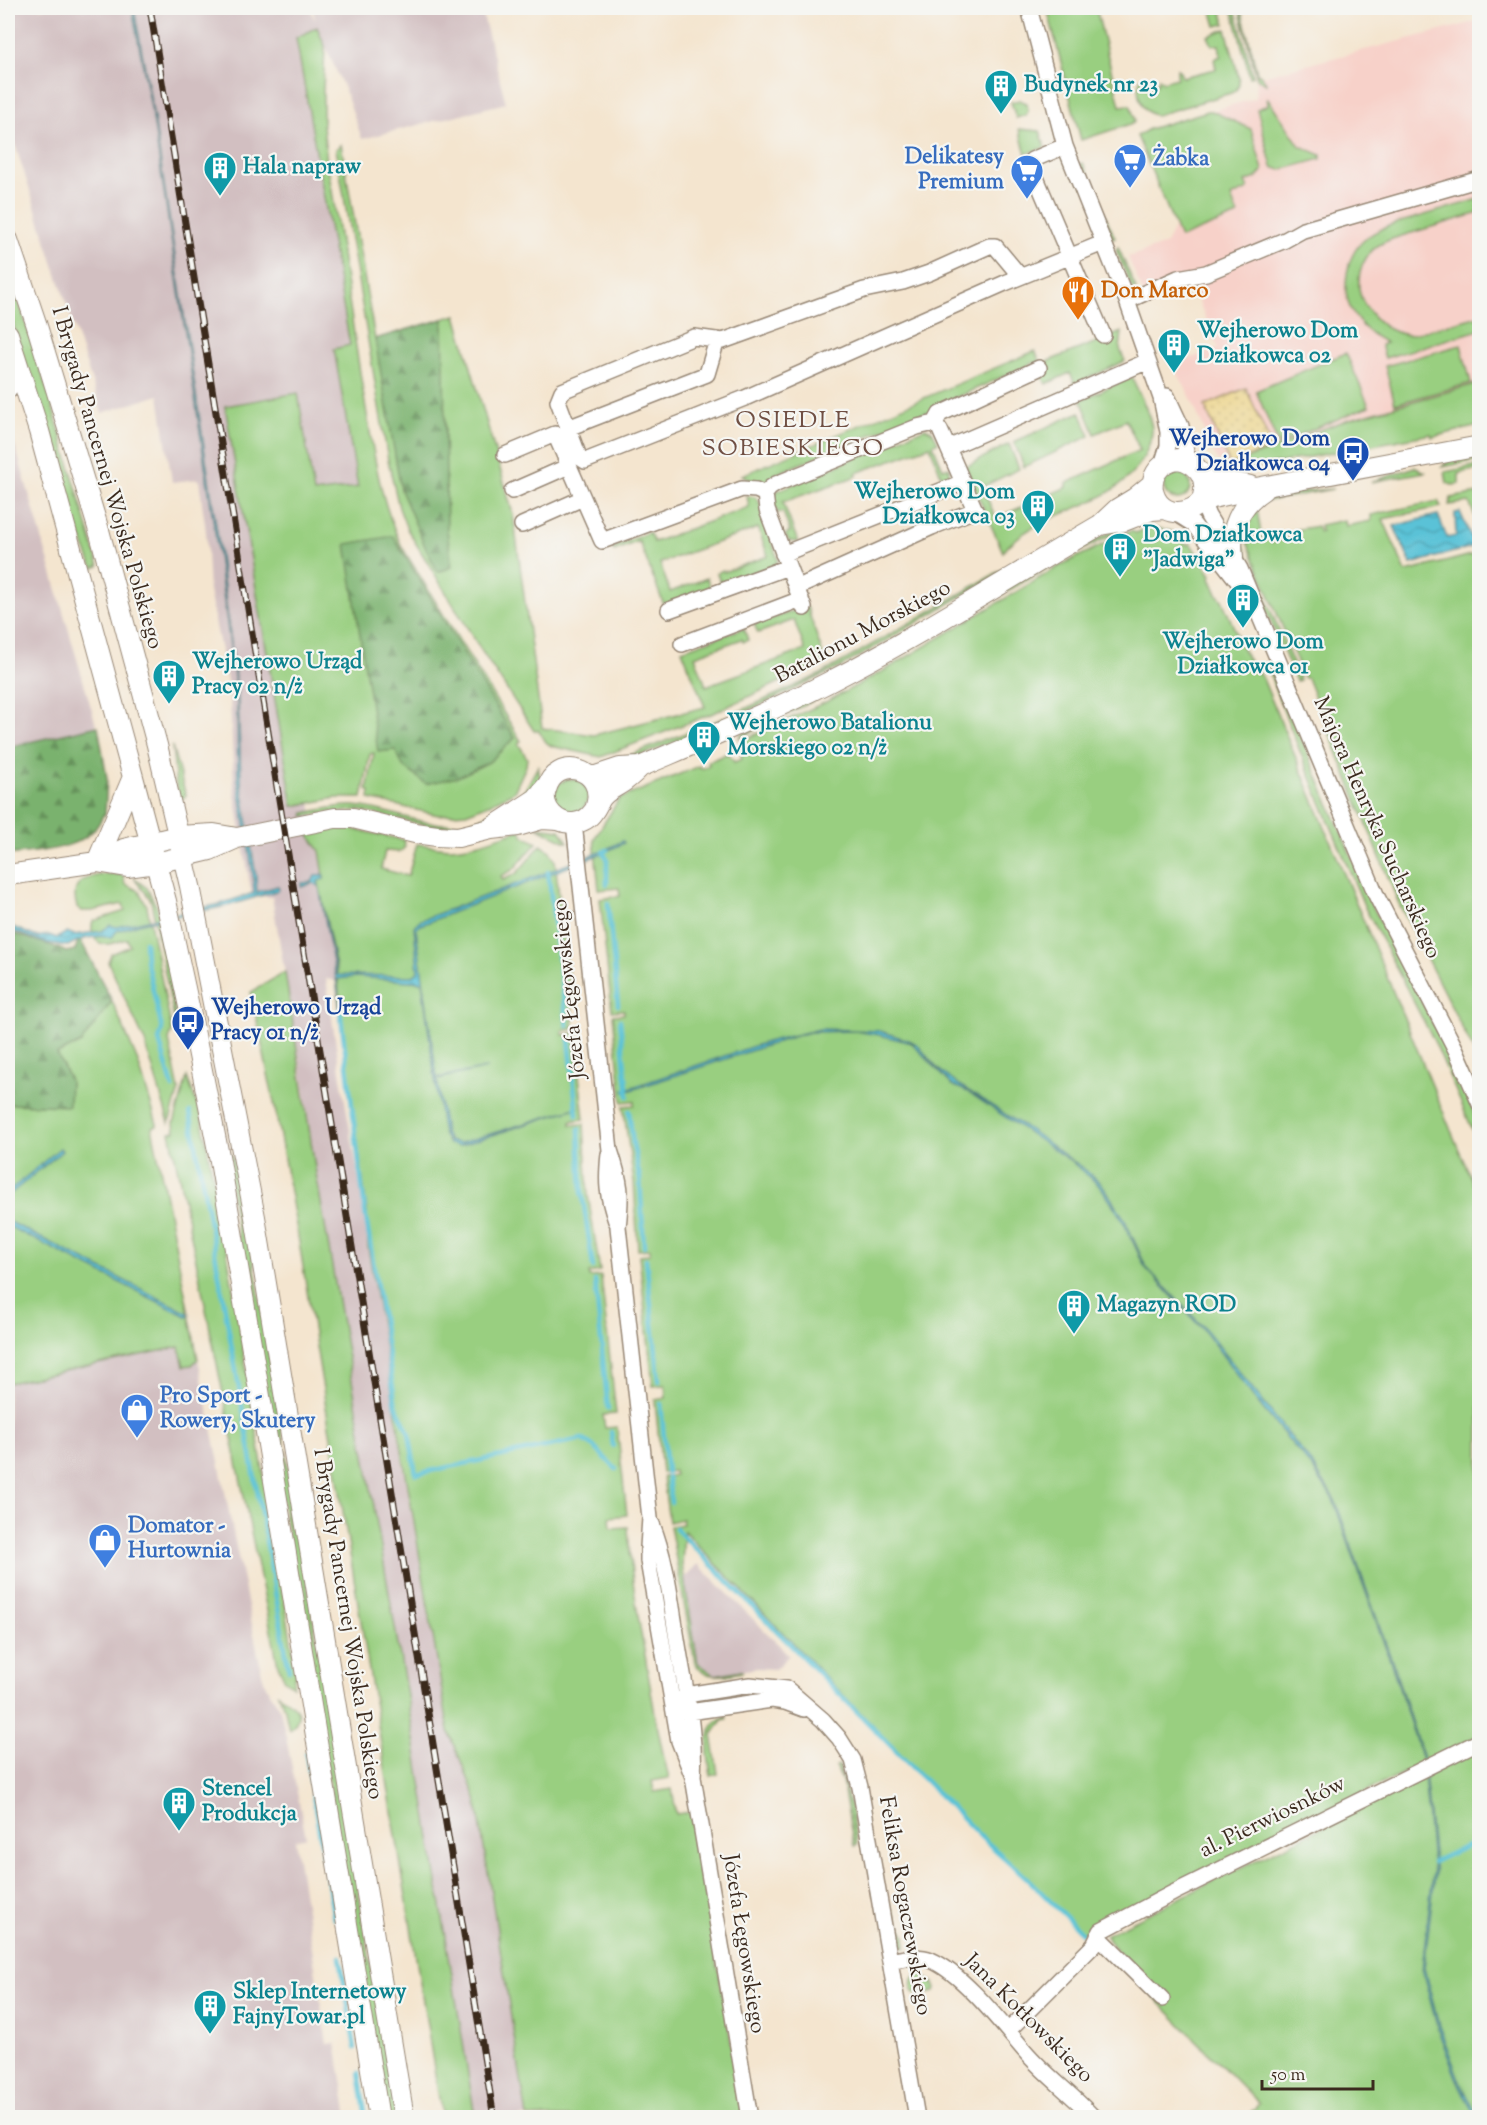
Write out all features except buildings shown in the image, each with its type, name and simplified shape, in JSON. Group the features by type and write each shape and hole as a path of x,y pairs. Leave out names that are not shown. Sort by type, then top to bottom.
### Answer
{"main road":[{"name":"I Brygady Pancernej Wojska Polskiego","path":"8,240 36,323 100,534 157,745 190,886 255,1217 404,2118"},
{"path":"8,334 61,508 134,777 190,1014 220,1161 379,2118"},
{"path":"1264,487 1222,482 1207,477 1185,460 1178,459 1162,465 1154,476 1152,484 1158,503 1170,510 1184,512 1213,497 1479,446"},
{"path":"1197,469 1204,493 1202,501"},
{"name":"Batalionu Morskiego","path":"597,806 603,796 640,767 827,683 1100,525 1117,509 1152,484"},
{"path":"1233,557 1233,528 1239,514 1264,487"},
{"name":"Batalionu Morskiego","path":"1100,525 1124,521 1152,510 1170,510"},
{"name":"Batalionu Morskiego","path":"590,776 620,768 640,767"},
{"path":"97,862 127,867 156,863 210,850 237,838 335,818 372,821 436,836 458,837 491,829 518,826 542,819 566,821 588,818 597,806 597,787 590,776 576,769 568,769 554,775 537,799 491,829"},
{"path":"97,862 134,777"},
{"path":"546,787 545,802 552,815 566,821"},
{"path":"8,875 97,862 124,849 178,836 214,834 237,838"},
{"path":"190,886 210,850"}],"street":[{"path":"1029,8 1065,146 1127,301 1167,421 1168,446 1162,465"},
{"path":"1065,146 1037,156 1032,160 1031,166 1103,335"},
{"path":"1127,301 1178,278 1206,273 1285,240 1303,230 1479,179"},
{"path":"1020,276 1001,250 992,245 929,273 903,282 864,290 723,341 694,337 562,391 558,401 579,457 585,461 745,398 1020,276 1103,243"},
{"path":"568,428 707,374 717,340"},
{"path":"505,455 555,434 602,541 742,489 767,491 917,427 935,423 944,411 1039,368"},
{"path":"948,448 1151,368"},
{"path":"1151,368 1179,419 1186,455 1197,469"},
{"path":"8,391 20,373"},
{"path":"682,644 800,598 932,526 975,510 935,423"},
{"path":"512,492 569,466"},
{"path":"669,610 963,483"},
{"path":"767,491 767,510 800,598"},
{"path":"522,525 583,498"},
{"name":"Majora Henryka Sucharskiego","path":"1202,501 1208,516 1240,569 1377,897 1456,1050 1479,1104"},
{"name":"Majora Henryka Sucharskiego","path":"1170,510 1187,520 1198,531 1252,599"},
{"name":"Józefa Łęgowskiego","path":"566,821 610,1150 620,1179 622,1196 618,1227 650,1521 648,1562 672,1706 682,1753 693,1777"},
{"name":"Józefa Łęgowskiego","path":"650,1521 663,1558 689,1712 694,1751 693,1777 750,2118"},
{"name":"Feliksa Rogaczewskiego","path":"672,1706 686,1695 750,1685 776,1686 787,1689 817,1714 843,1742 856,1769 917,2118"},
{"name":"Feliksa Rogaczewskiego","path":"672,1706 689,1712 772,1700 785,1702 817,1714"},
{"name":"al. Pierwiosnków","path":"1009,2030 1096,1941 1101,1931 1479,1741"},
{"path":"1096,1941 1162,1999"},
{"name":"Jana Kotłowskiego","path":"890,1961 912,1957 929,1959 955,1975 1009,2030 1024,2050 1094,2118"}],"shaded area":[{"path":"8,8 310,8 315,21 313,8 481,8 506,103 362,139 346,93 317,27 296,38 350,345 334,349 358,487 314,493 293,699 342,982 326,979 409,1499 449,1732 476,1798 527,2117 475,2117 407,1696 316,1174 303,1080 272,897 252,896 244,850 234,788 230,695 209,591 206,532 199,479 172,482 159,395 102,413 8,123"},
{"path":"1479,21 1479,383 1346,420 1230,465 1224,465 1217,460 1189,394 1173,365 1218,348 1192,285 1148,305 1128,257 1166,244 1175,226 1137,136 1149,129 1256,98 1257,73 1262,76"},
{"path":"8,426 14,433 14,442 97,728 8,747"},
{"path":"179,1347 196,1362 198,1359 262,1674 266,1686 280,1708 306,1837 295,1840 327,2044 336,2043 348,2117 8,2117 8,1383"},
{"path":"698,1564 789,1655 775,1669 757,1668 715,1675 698,1663 684,1579"}],"green space":[{"path":"1047,8 1096,8 1120,106 1129,105 1131,107 1134,123 1081,140"},
{"path":"1211,8 1221,8 1225,24 1216,26"},
{"path":"1232,8 1235,8 1253,76 1250,77"},
{"path":"1239,8 1241,8 1257,73 1262,76 1267,85 1257,78"},
{"path":"317,27 325,46 323,125 327,162 364,397 382,492 402,547 521,741 518,743 527,758 526,766 514,792 466,813 438,815 369,799 370,791 367,790 374,753 370,754 362,798 336,798 293,806 225,406 298,393 314,493 358,487 334,349 350,345 296,38"},
{"path":"1226,29 1239,78 1239,85 1235,90 1157,115 1147,111 1140,100 1138,88 1142,77 1148,77 1151,85 1158,83 1159,78 1163,82 1177,78 1177,69 1182,77 1216,69 1214,59 1221,56 1219,45 1212,45 1208,36"},
{"path":"1267,97 1300,146 1321,155 1321,159 1281,170 1272,167 1257,109 1268,105"},
{"path":"1019,100 1027,103 1028,111 1026,115 1016,118 1011,102"},
{"path":"1208,111 1251,129 1263,170 1256,178 1245,182 1248,189 1231,197 1238,215 1180,238 1137,136 1149,129"},
{"path":"1019,129 1040,131 1045,147 1026,154"},
{"path":"341,144 375,339 456,315 513,514 542,728 594,735 705,707 682,650 744,628 748,640 743,642 742,639 695,656 706,686 805,650 794,620 758,633 754,624 807,607 825,661 716,712 601,757 551,746 538,730 534,731 407,529 399,508 388,460 336,149"},
{"path":"1083,163 1115,238 1111,238 1080,164"},
{"path":"1479,199 1479,213 1388,240 1367,257 1360,273 1361,298 1373,316 1389,329 1409,335 1479,316 1479,330 1385,358 1381,345 1386,343 1363,327 1349,304 1346,286 1352,256 1367,237 1378,231 1403,221"},
{"path":"1118,247 1136,289 1132,289 1116,250"},
{"path":"8,268 52,405 99,566 93,568 73,517 8,307"},
{"path":"443,319 447,530 452,567 438,572 401,490 375,339"},
{"path":"1122,332 1120,349 1125,361 1075,384 1070,373 1046,384 1036,362 944,403 931,416 926,412 773,475 776,482 771,484 762,485 742,475 1035,351 1041,364"},
{"path":"1461,345 1471,383 1395,404 1385,366"},
{"path":"1346,353 1369,406 1278,444 1256,391"},
{"path":"1132,377 1144,403 1152,432 1145,455 1132,474 1116,488 1097,499 1037,525 1003,552 965,467 1009,444 1019,469 982,487 996,518 1067,487 1067,483 1140,450 1126,420 1095,434 1081,400"},
{"path":"1479,383 1479,426 1432,437 1431,434 1257,467 1230,465 1346,420"},
{"path":"1080,412 1090,436 1024,467 1014,442"},
{"path":"925,428 932,431 938,442 933,445 943,469 949,467 949,481 944,483 930,446 856,473 857,476 783,502 798,542 789,541 785,535 790,532 783,512 778,513 774,503 775,492"},
{"path":"1479,454 1479,460 1442,467 1450,459"},
{"path":"1479,465 1479,469 1459,473 1459,484 1447,483 1445,472"},
{"path":"1415,467 1425,472 1371,482"},
{"path":"1177,473 1186,477 1190,486 1186,495 1177,499 1168,495 1164,486 1168,477"},
{"path":"1333,489 1256,503 1280,493"},
{"path":"1479,493 1479,518 1476,519 1469,502 1449,505 1451,498"},
{"path":"747,496 755,497 759,501 778,560 775,565 721,584 717,573 768,556 758,528 660,563 670,592 707,578 710,588 664,605 639,541 614,551 612,548 649,532 654,542 749,507"},
{"path":"1438,501 1441,507 1383,519 1406,572 1479,553 1479,1061 1399,904 1307,678 1304,678 1247,542 1270,535 1272,542 1295,537 1294,530 1317,526 1321,532 1320,525 1345,520 1346,526 1371,521 1371,515"},
{"path":"1257,509 1261,534 1245,537 1242,532 1247,521"},
{"path":"1129,523 1129,527 1059,561 865,675 739,738 741,734 1063,556"},
{"path":"1150,527 1171,531 1187,545 1190,543 1211,575 1210,578 1247,658 1263,679 1479,1198 1479,1735 1082,1933 1027,1878 981,1837 684,1531 682,1565 698,1663 715,1675 710,1675 700,1669 695,1663 670,1526 683,1524 682,1519 669,1522 663,1477 675,1475 674,1471 662,1473 655,1400 666,1398 665,1385 653,1386 639,1255 650,1254 650,1249 638,1250 634,1183 623,1106 634,1105 634,1101 622,1102 613,1015 624,1014 624,1010 612,1011 600,899 620,896 619,888 599,890 594,839 619,799 699,766 701,769 709,765 708,762 728,753 734,762 742,759 738,745 748,738 830,700 885,670 1063,564 1131,531 1136,533"},
{"path":"1238,533 1300,680 1296,681 1258,592 1242,564"},
{"path":"393,536 515,738 489,762 458,777 426,784 403,766 395,750 378,752 346,544"},
{"path":"1005,568 991,579 841,667 720,724 614,766 613,762 731,715 821,674"},
{"path":"1268,665 1283,689 1299,733 1371,903 1452,1061 1479,1125 1479,1145 1436,1045 1365,908 1274,687"},
{"path":"98,726 107,778 105,815 87,836 76,842 49,850 8,855 8,747"},
{"path":"172,746 186,796 180,800 176,785"},
{"path":"538,766 540,777 536,788 521,797"},
{"path":"571,779 583,784 588,796 583,808 571,813 559,808 554,796 559,784"},
{"path":"510,804 511,808 483,821 457,827 429,826 357,810 304,816 304,813 322,809 354,806 422,821 449,824 475,820"},
{"path":"537,827 560,830 568,842 566,842"},
{"path":"334,828 352,829 404,840 405,847 400,852 385,851 381,869 408,876 417,844 446,848 468,846 520,830 524,836 537,843 513,870 501,876 503,880 517,873 541,845 549,850 555,860 574,1029 562,1031 563,1035 574,1033 584,1119 571,1121 571,1125 584,1124 588,1195 600,1271 589,1273 589,1277 601,1276 616,1414 603,1415 605,1428 617,1427 627,1515 610,1517 611,1528 628,1527 637,1607 669,1778 652,1781 654,1792 672,1789 676,1814 691,1812 744,2117 527,2117 476,1798 449,1732 368,1247 367,1211 337,971 318,880 324,879 324,876 320,851 307,832"},
{"path":"106,874 123,875 125,884 139,891 147,906 172,1032 169,1040 179,1090 169,1123 145,1042 108,962 111,954 130,946 127,939 108,944 100,943 92,931 93,921 125,911 123,904 92,911 82,911 77,907 75,892 77,886 85,879"},
{"path":"135,879 147,888 157,907 175,986 175,1024 151,901"},
{"path":"8,932 66,952 75,950 78,941 81,941 112,1001 81,1043 57,1054 70,1081 69,1106 8,1104"},
{"path":"285,972 316,1174 407,1696 475,2117 442,2117 299,1242 251,992"},
{"path":"112,1001 138,1062 157,1124 152,1127 198,1359 192,1365 184,1366 179,1347 8,1383 8,1104 68,1105 70,1081 57,1054 81,1043"},
{"path":"187,1077 201,1115 226,1246 297,1676 294,1677 293,1686 285,1680 278,1665 170,1132 175,1131 174,1123"},
{"path":"232,1155 241,1186 396,2117 385,2117 225,1156"},
{"path":"742,1670 742,1672 715,1675"},
{"path":"278,1694 293,1705 298,1714 298,1719 289,1730 285,1709"},
{"path":"727,1716 727,1719 722,1720 712,1735 718,1774 711,1776 709,1733 718,1720"},
{"path":"1479,1750 1479,2117 1246,2117 1259,2104 1158,2001 1105,1935"},
{"path":"839,1765 851,1809 857,1845 854,1846 842,1780 836,1767"},
{"path":"888,1907 892,1909 905,1936 906,1948 894,1936"},
{"path":"918,1974 934,1983 935,1991 914,1993 913,1979"}],"sand":[{"path":"1246,388 1272,447 1230,465 1205,406"}],"water":[{"path":"132,8 134,8 154,118 217,532 238,699 241,781 257,892 278,886 279,890 227,906 142,923 117,931 112,937 89,938 68,946 42,942 8,929 8,925 37,937 49,935 57,938 67,932 74,935 102,931 110,925 116,927 220,904 254,893 238,779 237,699 215,532 153,118"},
{"path":"1460,512 1475,546 1411,564 1394,526 1438,515 1447,538 1456,536 1455,513"},
{"path":"623,841 624,843 603,853 421,925 416,929 437,1078 487,1068 437,1079 445,1132 449,1141 460,1143 579,1107 459,1146 449,1144 443,1134 441,1123 422,982 357,977 337,979 340,1014 319,887 313,883 301,887 302,883 312,882 315,876 324,874 324,879 318,881 337,975 413,976 418,972 414,926 419,921"},
{"path":"820,1029 880,1031 911,1041 918,1045 936,1067 953,1081 1030,1130 1102,1184 1124,1218 1146,1267 1208,1332 1312,1464 1335,1500 1394,1667 1424,1762 1435,1874 1424,1968 1439,2026 1459,2079 1478,2117 1475,2117 1456,2077 1438,2030 1422,1969 1433,1874 1423,1763 1393,1669 1333,1499 1313,1469 1255,1399 1206,1333 1145,1267 1122,1219 1101,1187 1072,1162 968,1092 952,1085 912,1043 880,1035 855,1031 810,1032 625,1092 624,1090 766,1042"},
{"path":"60,1148 62,1151 8,1196 8,1192"},
{"path":"8,1221 190,1314 188,1317 8,1226"}],"waterway":[{"path":"607,850 603,852 607,859 607,884"},
{"path":"548,872 567,1025"},
{"path":"608,903 618,1005"},
{"path":"145,942 146,960 162,1029 159,1040 173,1088"},
{"path":"340,1009 365,1211 396,1406 409,1433 416,1474 582,1439 593,1446 616,1469"},
{"path":"620,1020 628,1096"},
{"path":"569,1039 577,1115"},
{"path":"629,1111 640,1179 644,1246"},
{"path":"190,1112 289,1670"},
{"path":"579,1129 582,1192 593,1267"},
{"path":"646,1259 659,1381"},
{"path":"595,1281 608,1409"},
{"path":"661,1404 667,1472"},
{"path":"611,1432 613,1446"},
{"path":"668,1477 671,1502"},
{"path":"676,1529 981,1837 1027,1878 1082,1933"},
{"path":"306,1754 334,1918"},
{"path":"1433,1862 1480,1840"},
{"path":"340,1957 355,2048"},
{"path":"359,2073 366,2118"}],"railway":[{"path":"150,8 494,2118"}],"place":[{"name":"Budynek nr 23","path":"1001,115"},
{"name":"Żabka","path":"1130,189"},
{"name":"Hala napraw","path":"220,197"},
{"name":"Delikatesy Premium","path":"1027,200"},
{"name":"Don Marco","path":"1078,321"},
{"name":"Wejherowo Dom Działkowca 02","path":"1174,374"},
{"name":"Wejherowo Dom Działkowca 04","path":"1353,482"},
{"name":"Wejherowo Dom Działkowca 03","path":"1038,535"},
{"name":"Dom Działkowca \"Jadwiga\"","path":"1120,578"},
{"name":"Wejherowo Dom Działkowca 01","path":"1243,629"},
{"name":"Wejherowo Urząd Pracy 02 n/ż","path":"169,705"},
{"name":"Wejherowo Batalionu Morskiego 02 n/ż","path":"704,766"},
{"name":"Wejherowo Urząd Pracy 01 n/ż","path":"188,1051"},
{"name":"Magazyn ROD","path":"1074,1335"},
{"name":"Pro Sport - Rowery, Skutery","path":"137,1439"},
{"name":"Domator - Hurtownia","path":"105,1569"},
{"name":"Stencel Produkcja","path":"179,1832"},
{"name":"Sklep Internetowy FajnyTowar.pl","path":"210,2035"}],"district":[{"name":"OSIEDLE SOBIESKIEGO","path":"793,435"}]}
